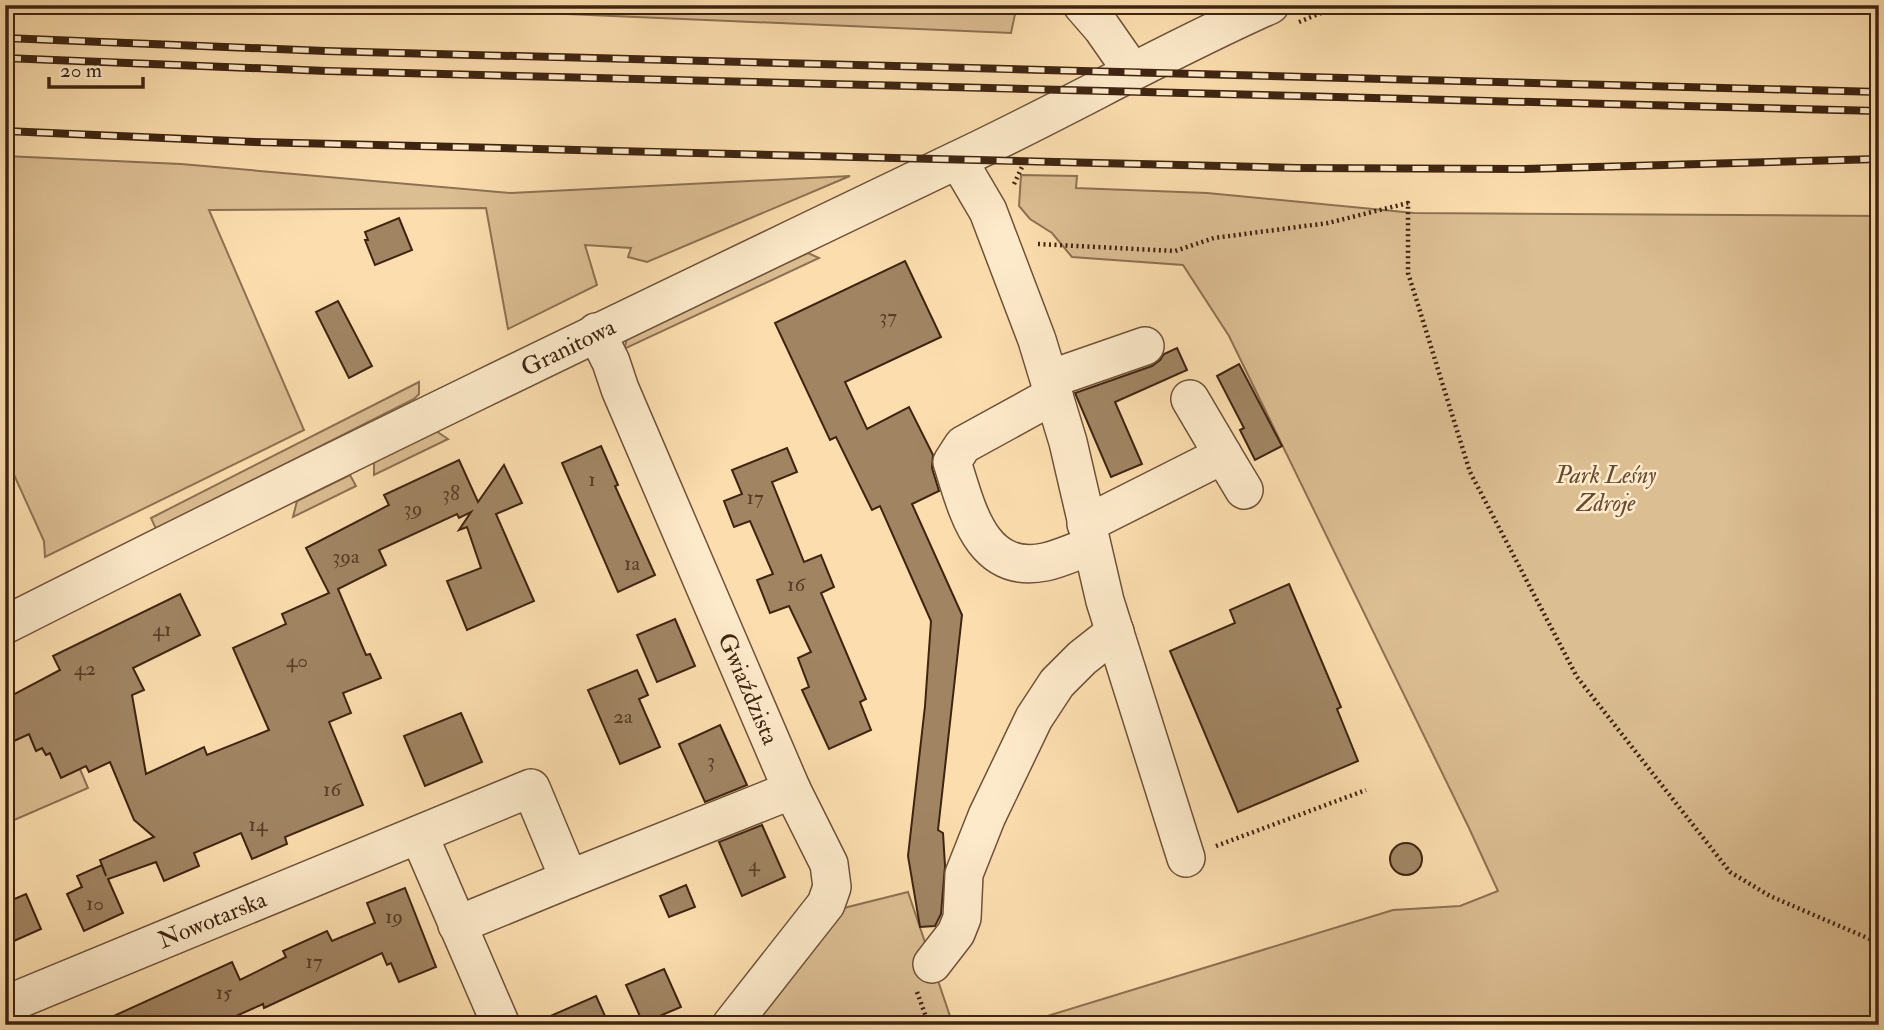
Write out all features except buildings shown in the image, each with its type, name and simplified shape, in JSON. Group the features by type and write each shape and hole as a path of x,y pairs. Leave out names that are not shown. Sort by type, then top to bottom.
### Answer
{"street":[{"path":"1082,5 1132,71"},
{"name":"Granitowa","path":"5,625 596,332 958,160 1132,71 1270,5"},
{"path":"958,160 988,211 1052,387 1115,632 1186,858"},
{"name":"Gwiaździsta","path":"596,332 792,790 829,864 832,887 826,904 731,1025"},
{"path":"1145,346 1052,387 963,445 952,462 964,501 981,538 991,551 1019,563 1046,562 1223,455"},
{"path":"1190,399 1244,491"},
{"path":"932,964 956,933 962,918 964,874 987,816 1034,718 1057,683 1082,658 1115,632"},
{"name":"Nowotarska","path":"5,1005 531,788 569,879"},
{"path":"457,926 792,790"},
{"path":"419,835 501,1025"}],"path":[{"path":"1000,241 1175,251 1214,238 1328,223 1408,203 1408,273 1470,472 1577,677 1730,872 1770,896 1879,943"},
{"path":"1186,858 1366,790"}],"green space":[{"path":"355,5 1017,5 1011,33"},
{"path":"5,156 181,164 511,193 850,176 647,262 628,257 631,248 585,245 597,285 508,329 486,208 209,210 304,430 45,557 44,541 5,455"},
{"name":"Park Leśny Zdroje","path":"1021,175 1077,176 1076,188 1207,193 1414,213 1879,216 1879,1025 1018,1025 1393,910 1460,906 1498,891 1229,336 1183,265 1072,257 1052,233 1030,219 1019,206"},
{"path":"808,253 819,258 624,349 628,336"},
{"path":"419,382 419,394 414,399 156,529 151,518"},
{"path":"436,431 448,439 374,475 374,462"},
{"path":"350,475 356,486 293,517 297,501"},
{"path":"29,734 36,750 42,748 46,755 50,753 61,777 80,769 88,788 5,824 5,745"},
{"path":"908,892 953,1025 751,1025 836,910"}],"railway":[{"path":"5,38 325,51 1879,92"},
{"path":"5,58 327,71 1879,111"},
{"path":"5,131 255,142 1298,168 1523,169 1879,159"}]}
